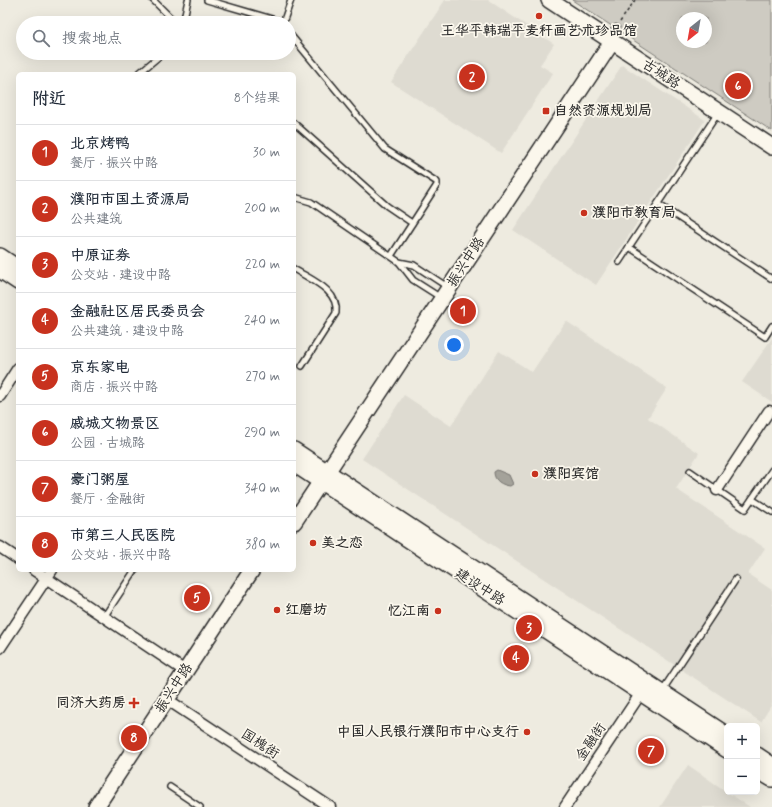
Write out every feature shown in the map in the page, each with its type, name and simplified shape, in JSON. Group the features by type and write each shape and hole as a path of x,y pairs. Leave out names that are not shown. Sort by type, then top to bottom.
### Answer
{"street":[{"name":"古城路","path":"549,0 610,36 772,147"},
{"name":"振兴中路","path":"296,518 321,474 439,289 610,36"},
{"name":"振兴中路","path":"296,505 321,474 610,36"},
{"path":"0,256 16,267"},
{"path":"0,270 16,281"},
{"path":"0,396 16,371"},
{"path":"717,490 769,411"},
{"name":"建设中路","path":"296,452 321,474 724,748"},
{"name":"建设中路","path":"296,465 321,474 724,734"},
{"path":"0,547 16,558"},
{"name":"振兴中路","path":"96,807 251,572"},
{"name":"振兴中路","path":"106,807 262,572"},
{"path":"0,648 49,574 104,617 185,671"},
{"name":"金融街","path":"564,807 641,693"},
{"name":"国槐街","path":"174,704 330,807"},
{"path":"760,757 772,765"},
{"path":"760,772 772,779"}],"lane":[{"path":"153,0 169,16"},
{"path":"185,16 188,0"},
{"path":"208,0 259,16"},
{"path":"285,16 291,0"},
{"path":"296,41 383,146 437,182 437,185 391,256"},
{"path":"140,72 155,60"},
{"path":"620,262 719,112"},
{"path":"296,125 387,206 412,223"},
{"path":"296,198 311,202 391,256 399,262 413,280 439,289"},
{"path":"658,204 772,279"},
{"path":"629,247 765,337 772,326"},
{"path":"399,262 414,265 439,289"},
{"path":"296,270 331,293 337,307 336,313 302,366"},
{"path":"690,471 745,509 772,470"},
{"path":"752,499 772,512"},
{"path":"104,617 134,572"},
{"path":"661,692 736,579"},
{"path":"170,787 200,807"}],"path":[{"path":"610,36 635,0"}],"shaded area":[{"path":"445,0 488,0 554,44 540,65 553,73 501,153 391,82"},
{"path":"572,0 772,0 772,131"},
{"path":"622,65 705,120 596,285 513,230"},
{"name":"濮阳宾馆","path":"566,321 667,388 648,418 699,453 676,489 765,548 748,574 772,590 772,704 761,722 362,459 404,395 451,426 499,351 532,372"},
{"path":"772,338 772,402 742,382"},
{"path":"497,470 509,475 513,484 510,486 499,482 494,475 494,472"},
{"path":"688,765 724,790 724,795 732,795 750,807 660,807"}],"place":[{"name":"王华平韩瑞平麦秆画艺术珍品馆","path":"539,16"},
{"name":"濮阳市国土资源局","path":"472,77"},
{"name":"戚城文物景区","path":"738,86"},
{"name":"自然资源规划局","path":"546,111"},
{"name":"濮阳市教育局","path":"584,213"},
{"name":"北京烤鸭","path":"463,311"},
{"name":"濮阳宾馆","path":"535,474"},
{"name":"美之恋","path":"313,543"},
{"name":"京东家电","path":"197,598"},
{"name":"红磨坊","path":"277,610"},
{"name":"忆江南","path":"438,611"},
{"name":"中原证券","path":"529,628"},
{"name":"金融社区居民委员会","path":"516,658"},
{"name":"同济大药房","path":"134,703"},
{"name":"中国人民银行濮阳市中心支行","path":"527,732"},
{"name":"市第三人民医院","path":"134,738"},
{"name":"豪门粥屋","path":"651,751"}]}
